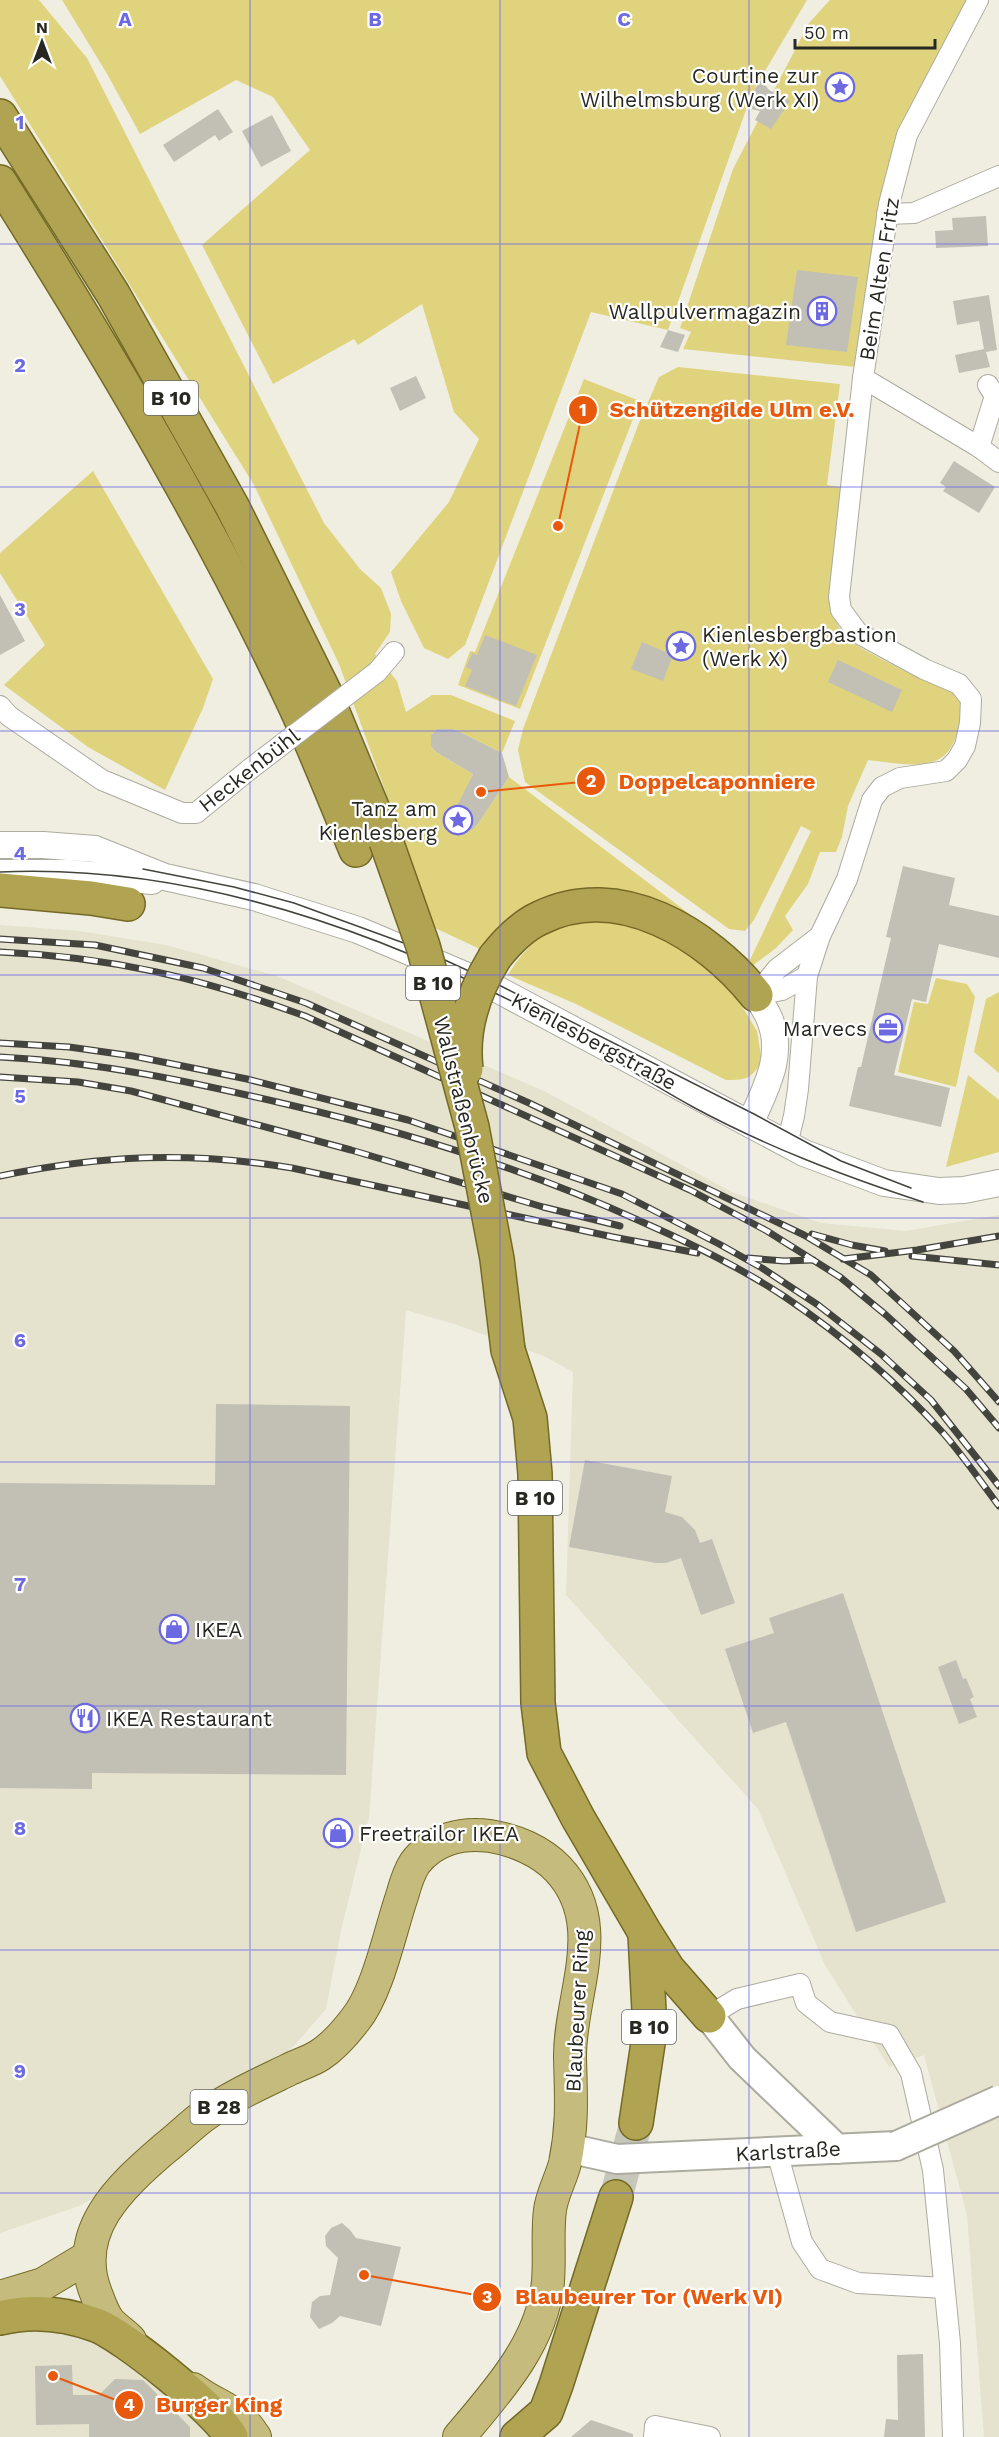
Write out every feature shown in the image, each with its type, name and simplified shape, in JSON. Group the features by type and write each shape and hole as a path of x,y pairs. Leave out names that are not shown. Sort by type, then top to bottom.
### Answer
{"highway":[{"name":"B 10","path":"0,116 113,294 232,506 324,691 371,845"},
{"name":"B 10","path":"0,182 81,310 202,523 296,708 371,845"},
{"name":"Wallstraßenbrücke","path":"371,845 423,946 472,1127 497,1259 508,1350 530,1418 535,1474 538,1703 544,1752 578,1818 644,1931"},
{"path":"0,891 91,898 128,904"},
{"path":"472,1127 464,1057 467,1025 475,992 495,957 515,936 538,918 585,904 619,906 644,912 688,935 731,968 756,995"},
{"name":"B 10","path":"636,2123 650,2030 644,1931"},
{"path":"644,1931 668,1968 709,2016"},
{"path":"517,2437 546,2412 616,2197"},
{"path":"1,2300 20,2314 57,2315 99,2326 176,2381 204,2406 231,2423"}],"main road":[{"name":"Blaubeurer Ring","path":"255,2437 248,2425 231,2423 202,2396 148,2356 108,2320 93,2286 88,2257 93,2234 101,2215 132,2177 203,2116 254,2087 319,2056 343,2035 361,2013 377,1974 398,1906 416,1863 428,1851 450,1837 472,1833 498,1837 524,1846 550,1860 570,1882 580,1904 586,1938 570,2054 575,2157 550,2208 548,2282 538,2325 516,2363 459,2437"},
{"path":"709,2016 742,2058 837,2149"},
{"name":"Karlstraße","path":"575,2157 617,2159 896,2146 999,2100"},
{"path":"1,2300 18,2270 44,2284 88,2257"},
{"name":"B 28","path":"1,2300 63,2305 100,2314 108,2320"}],"street":[{"name":"Beim Alten Fritz","path":"787,1144 798,1089 807,976 820,936 847,879 872,800 882,787 900,777 946,771 957,760 965,746 970,723 971,699 959,684 924,669 858,633 841,610 839,597 863,378 887,214 907,135 978,0"},
{"path":"887,214 914,213 999,176"},
{"path":"863,378 979,447 999,462"},
{"path":"979,447 994,396 988,385"},
{"name":"Heckenbühl","path":"0,706 9,716 102,780 182,813 196,813 250,768 376,672 394,652"},
{"name":"Kienlesbergstraße","path":"0,845 43,845 95,849 154,873 292,908 358,930 421,955 527,1004 787,1144 830,1164 899,1186 949,1191 999,1183"},
{"name":"Kienlesbergstraße","path":"0,873 69,873 186,881"},
{"name":"Beim Alten Fritz","path":"756,995 777,969 820,936"},
{"path":"750,1124 775,1064 775,1040 770,1021 756,995 782,990 807,976"},
{"path":"709,2016 737,1999 800,1984 806,2003 830,2022 889,2035 911,2073 933,2170 950,2343 953,2437"},
{"path":"777,2152 802,2242 820,2269 858,2283 944,2288"},
{"path":"655,2432 710,2437"}],"shaded area":[{"path":"0,0 39,0 87,58 324,523 360,569 381,588 391,614 390,632 375,654 397,681 406,712 432,695 451,695 515,721 502,753 454,729 437,729 431,735 431,746 436,752 473,774 453,816 473,829 509,777 750,960 811,831 801,826 754,920 745,931 729,929 525,782 518,750 523,729 639,423 659,377 678,367 840,384 827,485 841,487 829,598 836,622 855,644 910,674 947,688 962,702 954,742 946,754 936,761 908,764 868,760 848,806 842,837 836,852 820,852 808,884 785,916 793,930 776,948 748,969 624,897 482,950 435,928 339,664 254,485 0,76"},
{"path":"62,0 807,0 752,93 668,330 591,312 465,645 448,659 424,648 401,601 391,572 449,502 479,439 454,412 422,304 358,345 354,339 273,384 202,245 310,150 273,97 236,80 140,134 106,72"},
{"path":"830,0 967,0 899,132 856,367 683,349 691,332 680,328 733,169 809,23"},
{"path":"584,379 640,401 520,709 458,685 470,651 475,652"},
{"path":"93,471 213,679 203,708 165,790 88,747 4,685 45,645 0,573 0,553"},
{"path":"617,920 640,926 681,950 705,966 734,993 757,1031 762,1062 751,1075 739,1080 726,1080 576,1004 508,975 532,944 556,926 578,921"},
{"path":"0,925 79,931 166,945 277,976 544,1091 732,1192 821,1223 906,1231 999,1215 999,2437 984,2437 967,2215 924,2055 889,2067 825,1965 758,1809 566,1595 573,1372 544,1356 454,1324 406,1310 369,1817 341,1930 326,2009 294,2046 191,2123 111,2188 79,2206 0,2233"},
{"path":"936,978 967,984 975,997 956,1087 898,1072 914,1002 928,1004"},
{"path":"999,992 999,1073 974,1052 986,999"},
{"path":"968,1075 999,1100 999,1152 946,1167"},
{"path":"35,2327 130,2343 235,2437 0,2437 0,2331"}],"building":[{"path":"761,80 769,90 790,101 771,129 755,120 760,111 747,108 752,93"},
{"path":"218,109 233,132 219,141 215,135 174,162 163,145"},
{"path":"272,115 291,151 261,167 242,131"},
{"path":"986,216 988,246 936,248 935,231 953,230 952,218"},
{"name":"Wallpulvermagazin","path":"797,270 858,277 847,352 786,345"},
{"path":"989,295 997,350 986,352 990,367 959,373 955,355 984,349 979,321 957,325 953,301"},
{"path":"668,330 685,335 678,352 660,347"},
{"path":"416,376 426,398 400,411 390,388"},
{"path":"954,461 995,487 979,513 943,491 946,487 940,483"},
{"path":"0,595 25,641 0,655"},
{"path":"485,635 537,655 516,706 465,686 472,670 466,667 472,653 477,655"},
{"path":"642,642 673,655 663,681 631,669"},
{"path":"838,660 902,690 892,712 828,682"},
{"path":"437,729 454,729 502,753 509,777 473,829 463,830 452,816 473,774 436,752 431,746 431,735"},
{"path":"903,866 955,878 949,905 999,916 999,958 939,944 926,1002 912,999 894,1075 950,1088 941,1127 849,1106 858,1067 861,1067 891,938 886,937"},
{"name":"IKEA","path":"216,1404 350,1406 346,1775 92,1773 92,1789 0,1788 0,1483 215,1485"},
{"path":"585,1460 672,1476 665,1512 682,1517 695,1530 700,1543 712,1539 735,1603 701,1615 681,1558 666,1563 656,1563 569,1547"},
{"path":"843,1593 946,1902 856,1932 786,1722 753,1733 725,1649 774,1633 769,1618"},
{"path":"956,1660 963,1679 966,1678 974,1697 970,1699 977,1717 959,1724 938,1667"},
{"path":"342,2223 356,2238 401,2247 381,2326 340,2316 319,2329 310,2317 312,2302 320,2296 330,2295 338,2258 326,2246 325,2236 331,2228"},
{"path":"923,2354 925,2437 884,2437 886,2419 898,2420 897,2355"},
{"path":"72,2365 73,2395 99,2395 115,2379 143,2380 157,2394 157,2405 167,2404 190,2427 190,2437 89,2437 89,2424 36,2425 35,2366"},
{"path":"591,2420 633,2434 633,2437 571,2437"}],"tunnel":[{"path":"616,2197 636,2123"}],"tram line":[{"path":"143,869 234,887 294,903 423,950 495,983 754,1114 841,1161 911,1188"},
{"path":"0,872 68,872 137,878 204,890 271,906 336,926 464,978 525,1008 721,1122 835,1171 923,1202"}],"railway":[{"path":"0,939 95,945 203,968 306,1003 529,1103 804,1235 871,1275 954,1351 999,1402"},
{"path":"0,952 118,964 192,980 305,1016 690,1190 767,1231 840,1277 886,1315 966,1389 999,1428"},
{"path":"0,1043 69,1047 133,1056 247,1079 408,1120 622,1194 762,1268 818,1305 881,1354 931,1400 999,1486"},
{"path":"0,1057 74,1063 146,1074 218,1088 335,1116 512,1169 659,1229 768,1286 807,1312 848,1344 888,1378 944,1434 999,1506"},
{"path":"0,1077 78,1082 131,1091 351,1150 543,1207 620,1226"},
{"path":"0,1176 74,1164 146,1158 217,1159 254,1163 292,1168 697,1253"},
{"path":"812,1234 885,1251"},
{"path":"843,1259 917,1250 999,1236"},
{"path":"912,1256 999,1265"},
{"path":"748,1258 784,1261 813,1260"}],"place":[{"name":"Courtine zur Wilhelmsburg (Werk XI)","path":"840,87"},
{"name":"Wallpulvermagazin","path":"822,311"},
{"name":"Schützengilde Ulm e.V.","path":"558,526"},
{"name":"Kienlesbergbastion (Werk X)","path":"681,646"},
{"name":"Doppelcaponniere","path":"481,792"},
{"name":"Tanz am Kienlesberg","path":"458,820"},
{"name":"Marvecs","path":"888,1028"},
{"name":"IKEA","path":"174,1629"},
{"name":"IKEA Restaurant","path":"85,1718"},
{"name":"Freetrailor IKEA","path":"338,1833"},
{"name":"Blaubeurer Tor (Werk VI)","path":"364,2275"},
{"name":"Burger King","path":"53,2376"}]}
